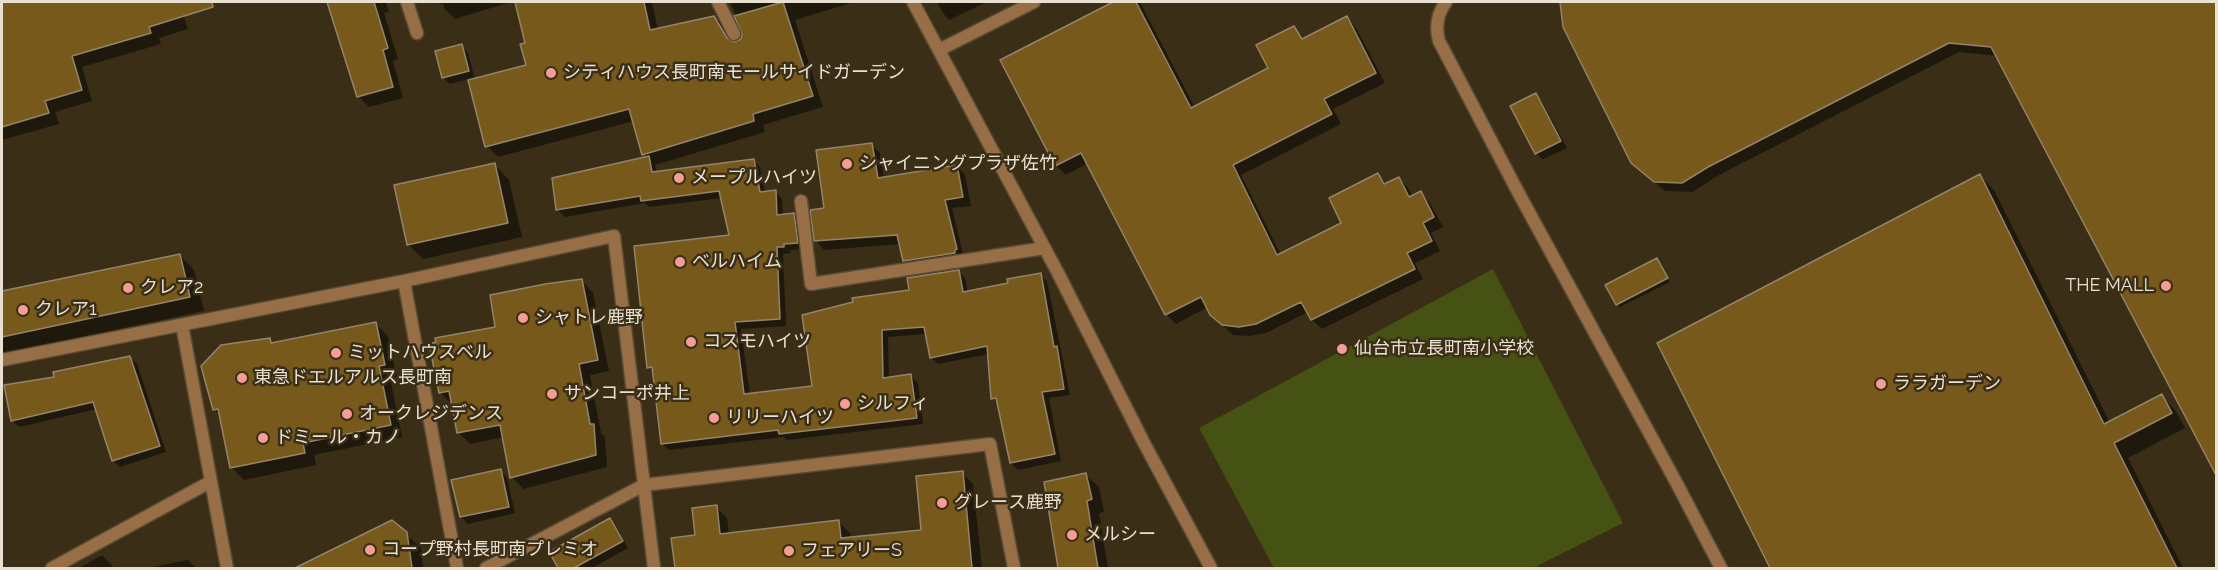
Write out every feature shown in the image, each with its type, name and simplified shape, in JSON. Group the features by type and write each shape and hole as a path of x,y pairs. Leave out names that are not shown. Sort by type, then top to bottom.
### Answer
{"street":[{"path":"407,2 417,33"},
{"path":"718,2 734,34"},
{"path":"913,2 1045,248 1211,568"},
{"path":"939,50 1034,2"},
{"path":"1446,2 1436,21 1438,41 1721,568"},
{"path":"801,201 811,284 1045,248"},
{"path":"2,360 404,281 614,236 654,568"},
{"path":"404,281 457,568"},
{"path":"182,325 227,568"},
{"path":"486,568 644,485 990,444 1014,568"},
{"path":"52,568 210,482"}],"green space":[{"path":"1493,269 1623,523 1533,568 1274,568 1199,428"}],"building":[{"path":"2,2 212,2 213,7 149,27 151,33 72,56 82,90 45,101 49,113 2,127"},
{"path":"327,2 374,2 388,48 383,50 393,87 357,97"},
{"path":"515,2 644,2 650,30 714,16 727,38 734,42 741,39 742,34 734,16 783,2 813,96 753,114 754,121 642,155 629,109 485,147 468,80 526,65 520,44 525,43"},
{"path":"1113,2 1136,2 1191,108 1268,68 1256,45 1294,26 1302,39 1347,16 1376,73 1324,99 1332,114 1233,165 1277,255 1341,223 1329,198 1378,173 1384,184 1399,177 1409,197 1421,191 1434,217 1423,223 1432,241 1407,253 1415,269 1311,320 1301,302 1256,324 1239,327 1222,325 1210,315 1201,297 1165,315 1081,153 1055,166 1000,60"},
{"name":"THE MALL","path":"1560,2 2217,2 2217,477 1991,47 1949,43 1708,167 1682,183 1654,182 1631,163 1563,27"},
{"path":"462,44 469,71 442,78 435,51"},
{"path":"1536,93 1561,141 1535,154 1510,106"},
{"path":"872,143 878,178 957,165 963,197 945,200 957,249 955,253 903,261 897,235 814,241 810,210 824,208 816,150"},
{"path":"649,156 652,172 754,159 760,192 776,190 777,215 794,213 798,243 777,247 780,319 735,322 744,394 812,386 802,315 853,302 852,298 909,290 907,278 959,270 963,292 1008,283 1007,279 1041,273 1064,389 1042,392 1055,454 1010,463 996,398 991,399 987,346 930,358 924,327 882,330 883,378 911,374 917,418 779,434 778,430 661,444 652,367 647,368 634,246 729,235 719,191 641,201 640,196 556,210 552,178"},
{"path":"495,163 508,223 407,245 394,185"},
{"name":"ララガーデン","path":"1980,174 2104,424 2162,394 2172,413 2114,443 2177,568 1770,568 1657,343"},
{"name":"クレア2","path":"180,254 190,297 2,337 2,291"},
{"path":"1657,258 1668,278 1616,305 1605,285"},
{"path":"582,279 598,360 579,364 590,424 594,424 596,455 510,478 500,425 457,433 449,391 439,393 429,344 436,342 435,338 495,327 490,295"},
{"path":"376,322 385,365 379,366 391,425 303,443 305,453 230,468 218,409 213,410 201,366 221,345 270,338 271,343"},
{"path":"130,356 160,446 112,461 93,402 11,421 4,385 54,377 53,372"},
{"path":"501,469 509,507 460,517 451,480"},
{"path":"963,471 972,568 675,568 671,538 695,535 692,508 717,505 720,534 839,520 841,538 921,530 916,476"},
{"name":"メルシー","path":"1086,473 1092,499 1087,501 1098,568 1058,568 1044,482"},
{"path":"610,518 623,541 574,568 558,568 549,552"},
{"name":"コープ野村長町南プレミオ","path":"392,520 407,532 412,568 295,568"}],"place":[{"name":"シティハウス長町南モールサイドガーデン","path":"551,73"},
{"name":"シャイニングプラザ佐竹","path":"847,164"},
{"name":"メープルハイツ","path":"679,178"},
{"name":"ベルハイム","path":"680,262"},
{"name":"THE MALL","path":"2166,286"},
{"name":"クレア2","path":"128,288"},
{"name":"クレア1","path":"23,310"},
{"name":"シャトレ鹿野","path":"523,318"},
{"name":"コスモハイツ","path":"691,342"},
{"name":"仙台市立長町南小学校","path":"1342,349"},
{"name":"ミットハウスベル","path":"336,353"},
{"name":"東急ドエルアルス長町南","path":"242,378"},
{"name":"ララガーデン","path":"1881,384"},
{"name":"サンコーポ井上","path":"552,394"},
{"name":"シルフィ","path":"845,404"},
{"name":"オークレジデンス","path":"347,414"},
{"name":"リリーハイツ","path":"714,418"},
{"name":"ドミール・カノ","path":"263,438"},
{"name":"グレース鹿野","path":"942,503"},
{"name":"メルシー","path":"1072,535"},
{"name":"コープ野村長町南プレミオ","path":"370,550"},
{"name":"フェアリーS","path":"789,551"}]}
